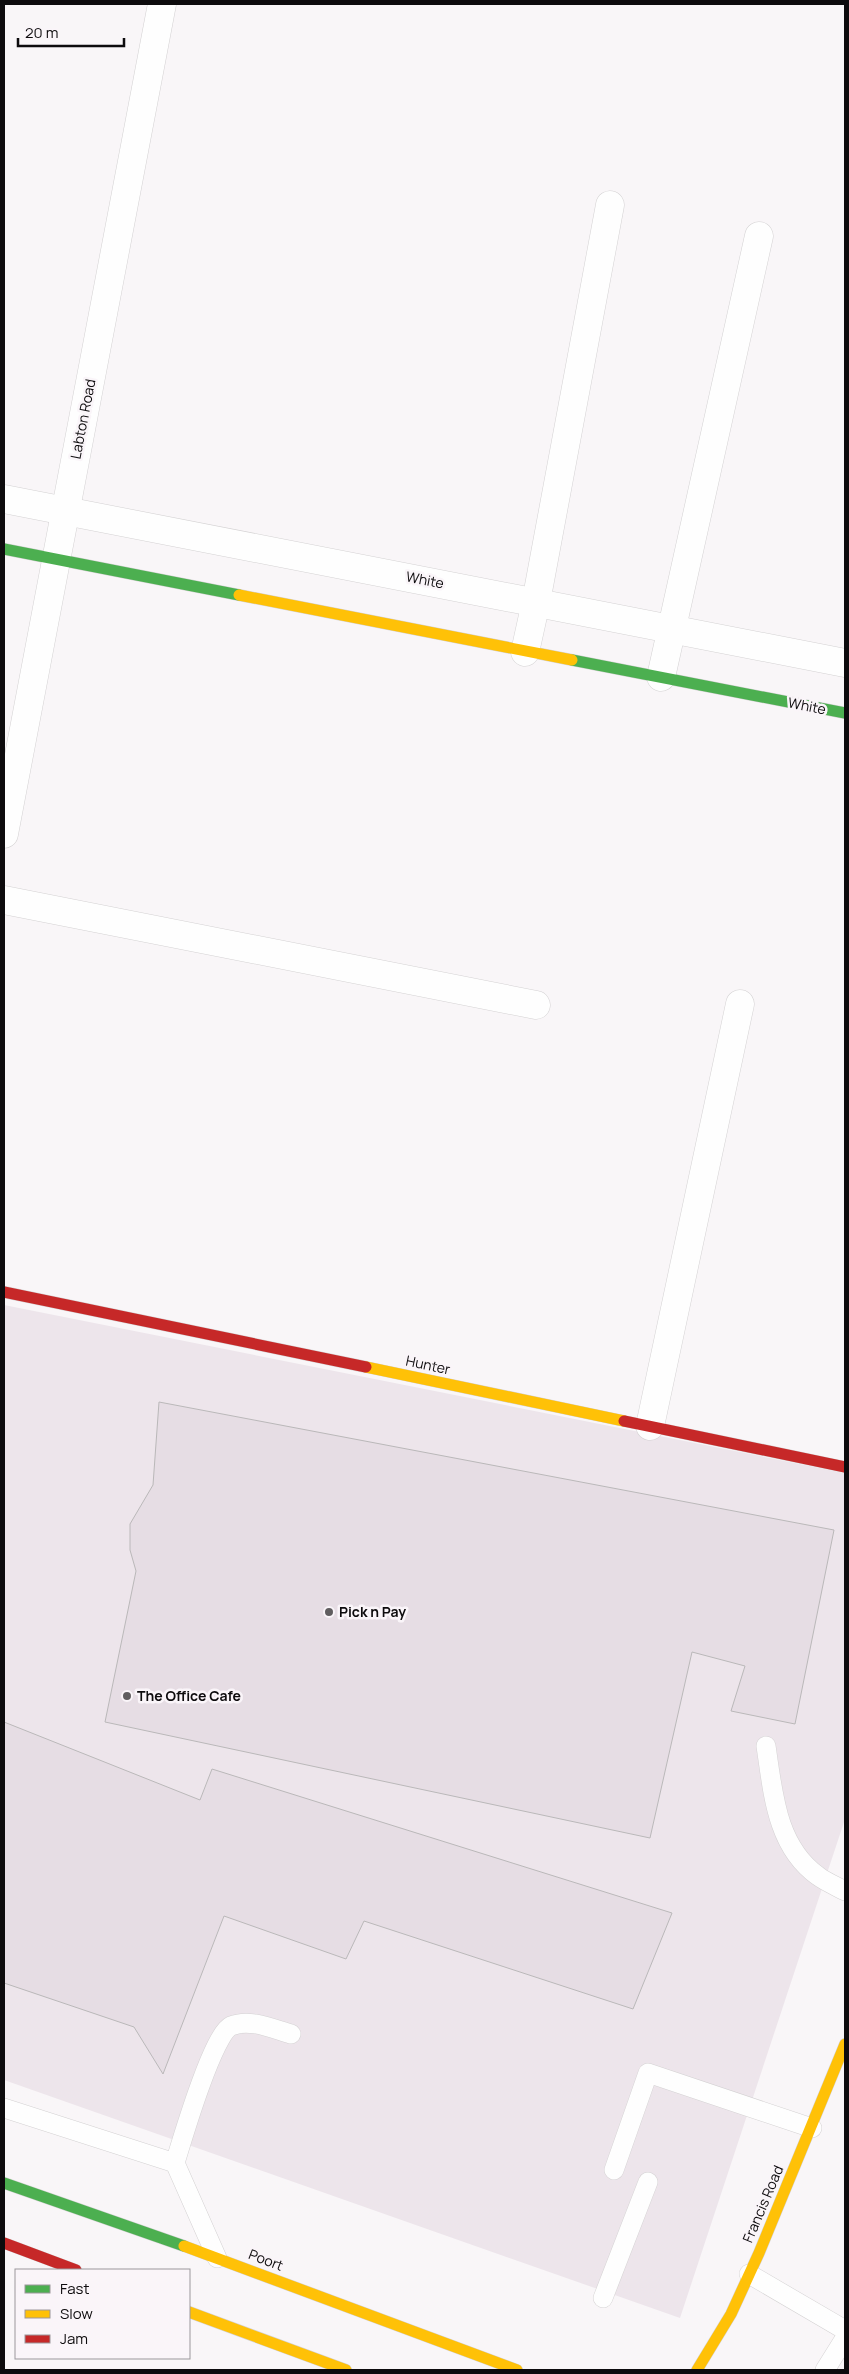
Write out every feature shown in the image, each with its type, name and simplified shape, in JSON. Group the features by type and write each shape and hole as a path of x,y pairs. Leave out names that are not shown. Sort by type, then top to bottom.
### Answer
{"street":[{"name":"Labton Road","path":"4,834 162,4"},
{"path":"525,652 610,205"},
{"path":"661,677 759,236"},
{"name":"White","path":"4,499 845,663"},
{"name":"White","path":"4,549 845,713"},
{"path":"4,900 536,1005"},
{"path":"650,1426 740,1004"},
{"name":"Hunter","path":"4,1292 845,1467"},
{"name":"Francis Road","path":"697,2370 730,2314 749,2274 812,2128 845,2044"},
{"name":"Poort","path":"4,2183 217,2258 517,2370"},
{"path":"4,2244 73,2269"},
{"path":"190,2312 346,2370"}],"lane":[{"path":"766,1746 772,1790 782,1829 804,1863 818,1876 845,1891"},
{"path":"217,2258 175,2163 217,2042 226,2030 241,2023 257,2024 291,2034"},
{"path":"614,2170 648,2073 812,2128"},
{"path":"4,2108 175,2163"},
{"path":"603,2298 648,2182"},
{"path":"749,2274 845,2330"},
{"path":"825,2370 845,2338"}],"shaded area":[{"path":"4,1305 845,1473 845,1819 680,2318 4,2080"}],"building":[{"path":"159,1402 834,1530 795,1724 731,1711 745,1666 692,1652 650,1838 105,1722 136,1571 130,1550 130,1524 153,1485"},
{"path":"4,1722 200,1800 212,1769 672,1913 633,2009 364,1921 346,1959 224,1916 163,2074 134,2027 4,1983"}],"traffic: fast":[{"path":"4,549 239,595"},
{"path":"572,660 845,713"},
{"path":"4,2183 184,2246"}],"traffic: slow":[{"path":"239,595 572,660"},
{"path":"366,1367 624,1421"},
{"path":"697,2370 731,2314 759,2253 845,2044"},
{"path":"184,2246 517,2370"},
{"path":"190,2312 346,2370"}],"traffic: jam":[{"path":"4,1292 366,1367"},
{"path":"624,1421 845,1467"},
{"path":"4,2243 73,2269"}],"place":[{"name":"Pick n Pay","path":"329,1612"},
{"name":"The Office Cafe","path":"127,1696"}]}
